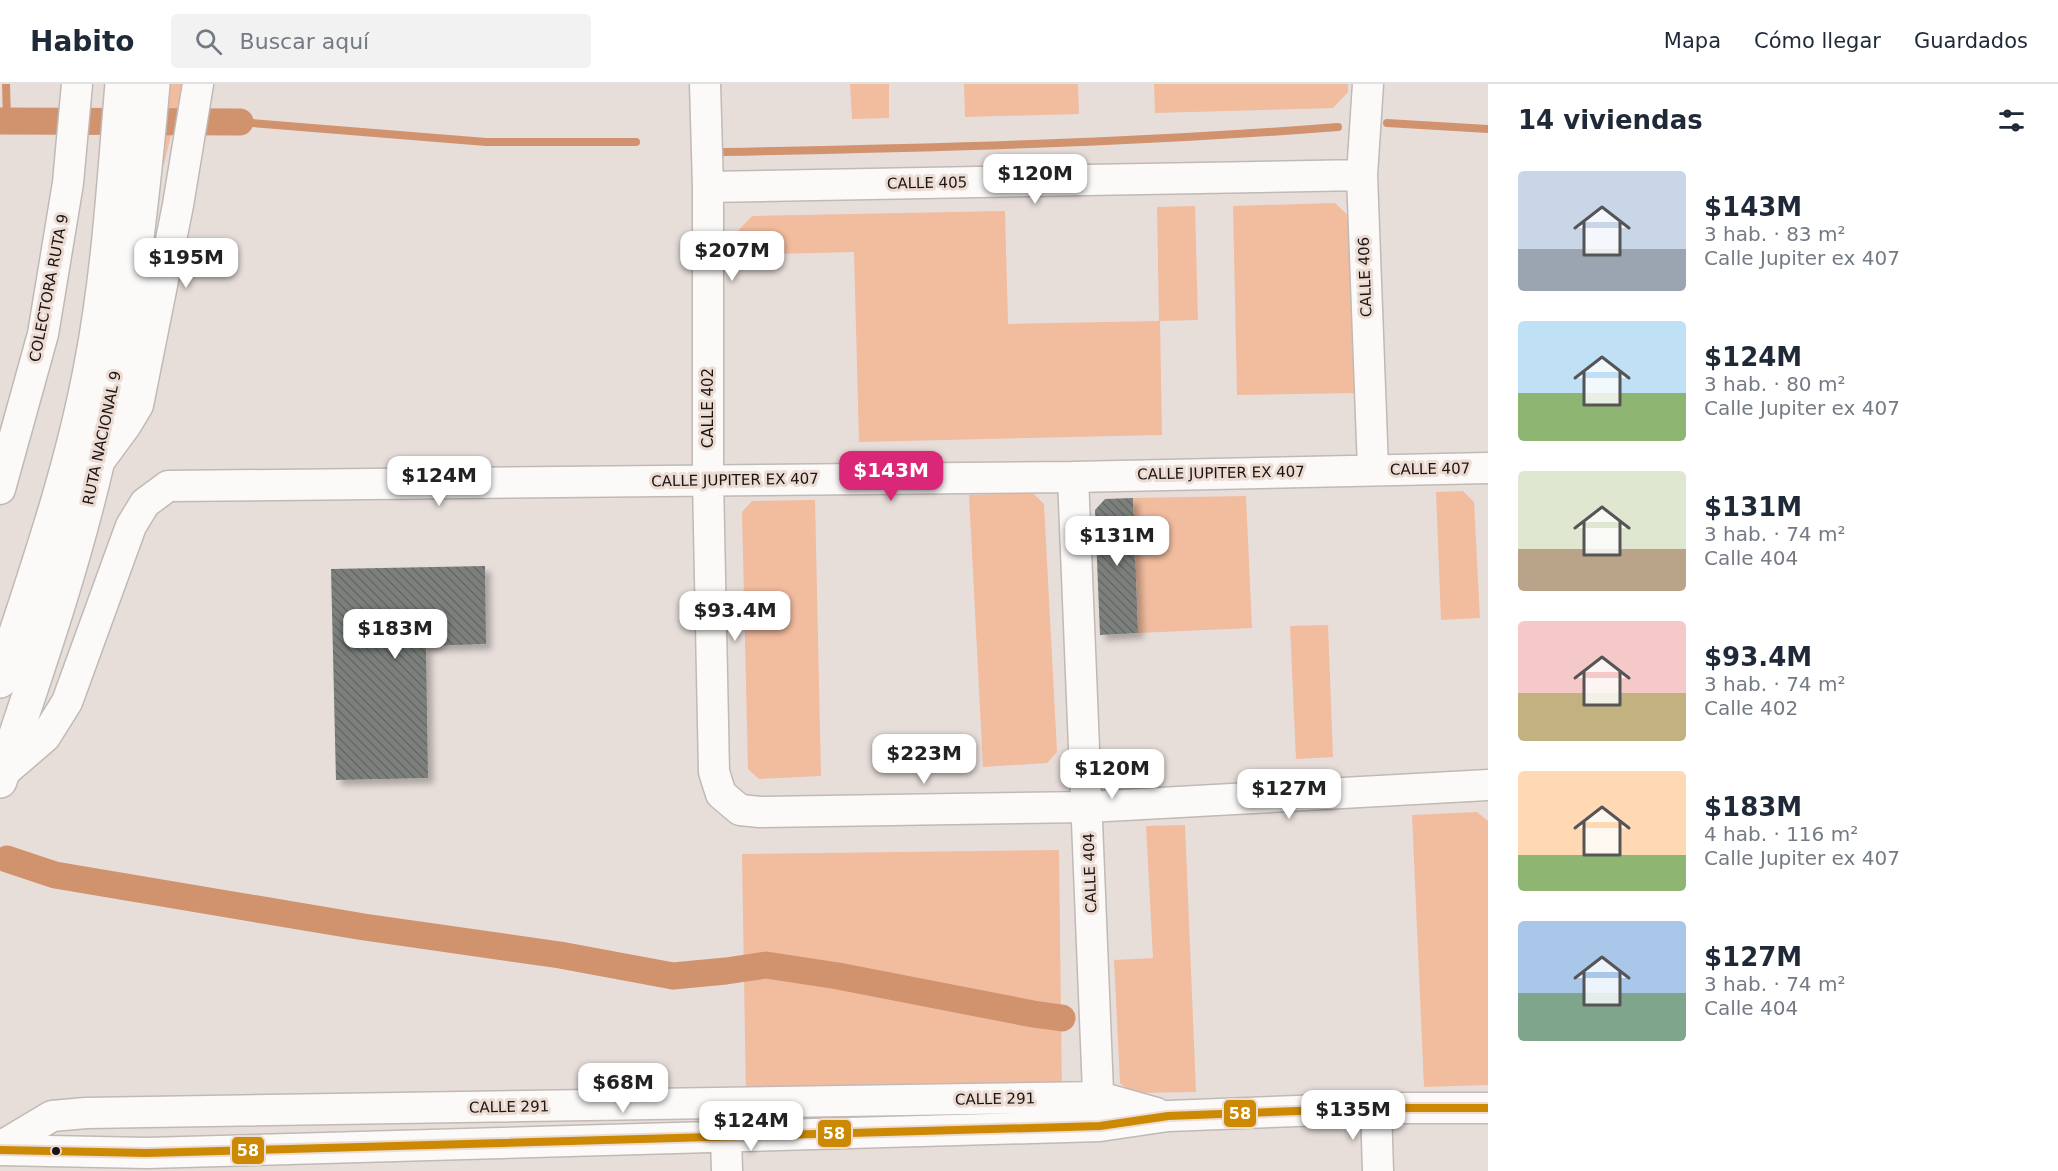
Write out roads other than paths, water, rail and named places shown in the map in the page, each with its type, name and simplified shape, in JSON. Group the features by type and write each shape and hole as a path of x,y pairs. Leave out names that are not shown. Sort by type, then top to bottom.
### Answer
{"main road":[{"name":"RUTA NACIONAL 9","path":"0,681 65,481 91,366 107,255 122,84"},
{"name":"RUTA NACIONAL 9","path":"1,778 59,604 98,463 131,288 144,189 153,84"}],"street":[{"name":"COLECTORA RUTA 9","path":"0,489 43,334 68,183 77,84"},
{"path":"98,463 138,405 178,206 198,84"},
{"name":"CALLE 402","path":"705,84 708,187 708,480 714,772 721,794 740,810 760,812 1088,807 1488,785"},
{"name":"CALLE 406","path":"1368,84 1362,175 1373,470"},
{"name":"CALLE 405","path":"708,187 1362,175"},
{"name":"CALLE 407","path":"1373,470 1488,468"},
{"name":"CALLE JUPITER EX 407","path":"1,778 45,737 68,702 131,526 145,503 168,486 1073,477 1373,470"},
{"name":"CALLE 404","path":"1073,477 1099,1112"},
{"path":"1376,1108 1378,1171"},
{"name":"CALLE 291","path":"0,1149 52,1116 86,1113 1099,1112 1168,1116 1376,1108 1488,1108"},
{"name":"CALLE 291","path":"0,1149 147,1162 726,1135 1099,1112"},
{"path":"726,1135 727,1171"}],"waterway":[{"path":"6,84 7,121"},
{"path":"0,121 240,122"},
{"path":"240,122 486,142 636,142"},
{"path":"1387,123 1488,129"},
{"path":"724,152 1108,141 1338,127"},
{"path":"7,859 55,875 364,927 560,955 673,976 766,965 838,976 1062,1018"}]}
